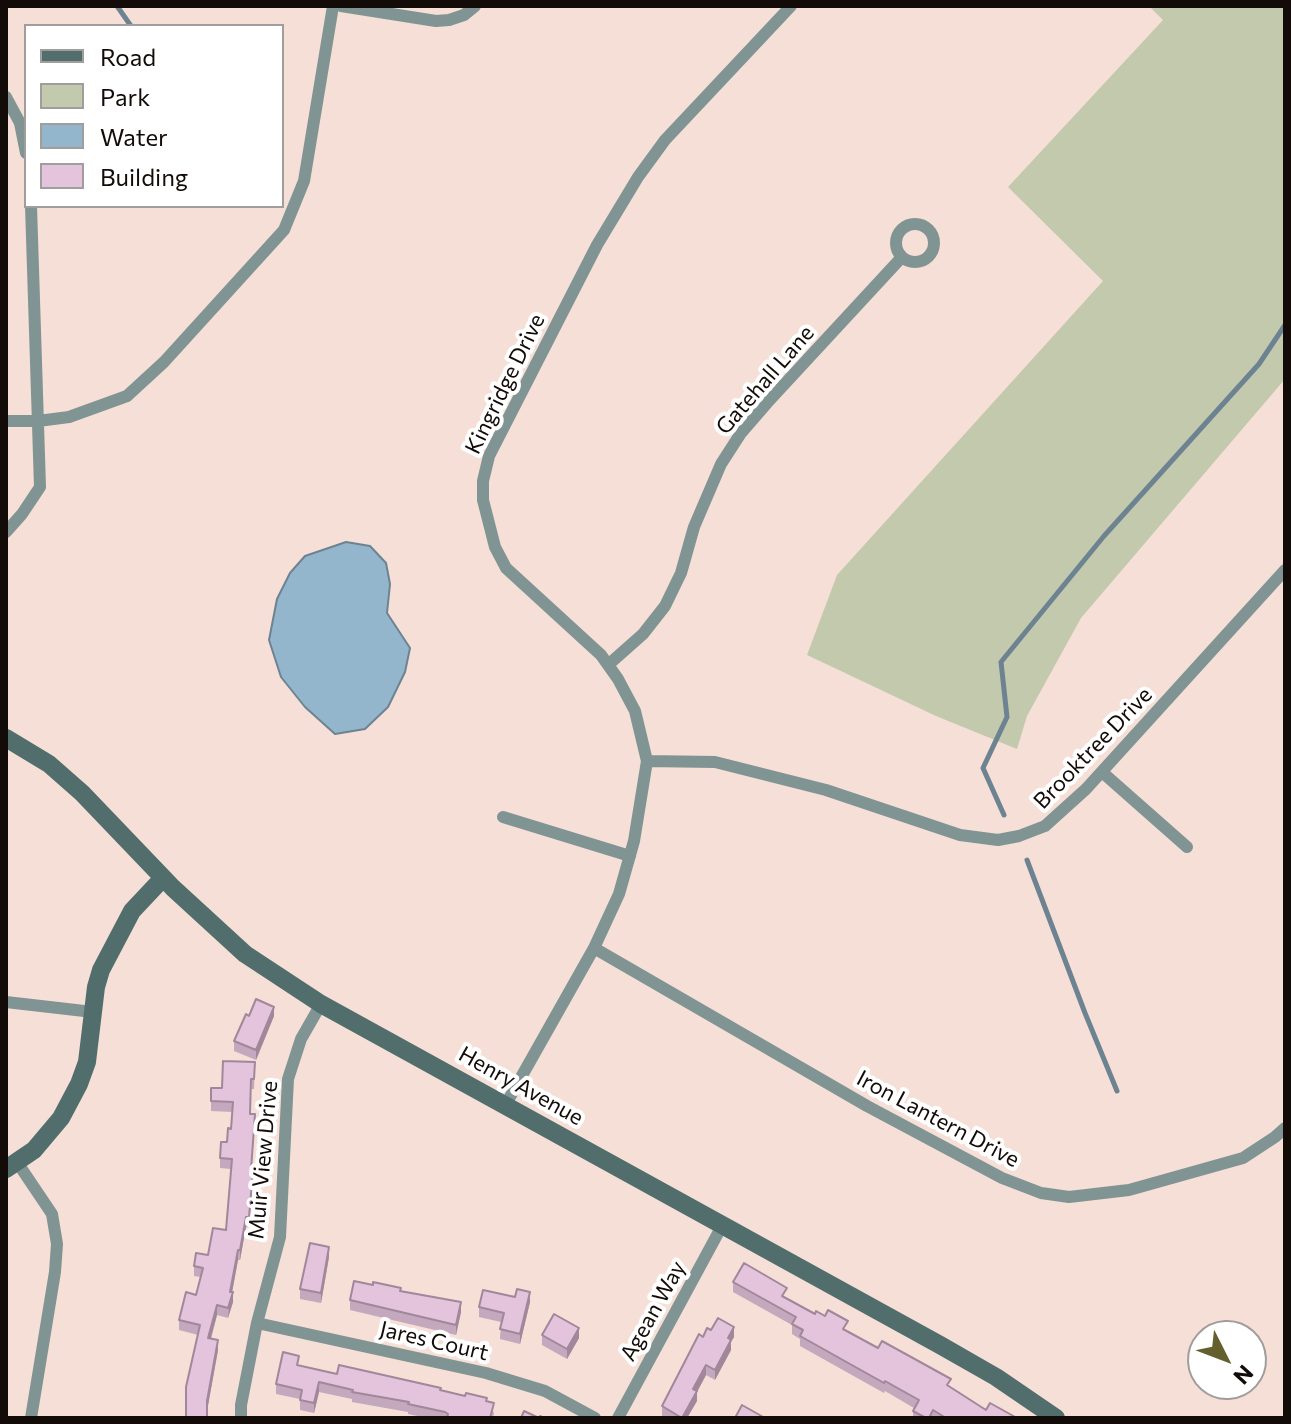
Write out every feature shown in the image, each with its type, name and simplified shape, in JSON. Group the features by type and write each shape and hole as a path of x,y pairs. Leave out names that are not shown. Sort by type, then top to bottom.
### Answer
{"street":[{"path":"6,421 69,417 127,396 164,362 284,230 304,181 333,6"},
{"path":"341,6 436,21 464,15 475,6"},
{"name":"Kingridge Drive","path":"506,1104 594,948 619,894 630,856 647,761 635,711 627,693 601,655 506,568 495,547 483,500 483,481 489,456 597,245 638,177 665,140 791,6"},
{"path":"6,97 20,123 24,143"},
{"path":"6,532 40,487 31,208"},
{"name":"Gatehall Lane","path":"608,665 643,634 665,606 681,573 694,527 721,464 741,433 902,257"},
{"name":"Brooktree Drive","path":"647,761 715,762 826,790 960,835 998,840 1019,836 1045,826 1086,789 1285,570"},
{"name":"Henry Avenue","path":"6,738 49,764 82,793 163,878 245,954 321,1004 996,1377 1056,1418"},
{"path":"1102,772 1187,847"},
{"path":"503,817 630,856"},
{"path":"31,1418 57,1244 52,1214 12,1166 34,1150 61,1118 79,1084 87,1062 101,970 132,911 163,878"},
{"name":"Iron Lantern Drive","path":"594,948 867,1106 1002,1178 1041,1193 1069,1197 1153,1184 1243,1158 1285,1128"},
{"path":"6,1002 93,1012"},
{"name":"Muir View Drive","path":"241,1418 257,1323 280,1237 288,1079 301,1039 321,1004"},
{"name":"Agean Way","path":"618,1418 723,1224"},
{"name":"Jares Court","path":"257,1323 486,1373 545,1391 595,1418"}],"green space":[{"path":"1149,6 1285,6 1285,379 1081,618 1027,716 1017,749 936,716 807,655 837,575 1103,281 1008,187 1163,20"}],"water":[{"path":"346,542 370,546 386,563 390,584 387,613 410,648 405,672 388,707 365,729 335,734 305,707 281,677 269,640 277,599 290,573 305,556"}],"building":[{"path":"256,999 274,1007 256,1050 234,1041"},
{"path":"223,1061 255,1062 254,1079 251,1079 250,1114 255,1114 249,1217 246,1217 238,1250 228,1308 217,1305 208,1338 218,1340 207,1418 186,1418 186,1387 200,1325 179,1320 186,1292 196,1295 203,1268 194,1266 196,1253 208,1255 213,1228 226,1230 232,1159 220,1158 221,1142 227,1142 228,1128 231,1129 233,1102 211,1101 211,1088 222,1088"},
{"path":"310,1243 329,1247 321,1293 300,1289"},
{"path":"744,1263 787,1288 782,1296 815,1314 816,1311 825,1316 828,1310 848,1321 843,1329 878,1348 882,1341 951,1379 947,1385 986,1410 990,1403 1017,1418 946,1418 933,1410 926,1418 913,1411 919,1400 800,1336 803,1330 792,1324 796,1317 733,1282"},
{"path":"354,1281 373,1285 373,1282 401,1288 400,1291 461,1302 456,1325 350,1300"},
{"path":"517,1289 530,1292 520,1334 500,1329 504,1313 479,1307 483,1290 515,1297"},
{"path":"554,1314 579,1328 567,1349 542,1335"},
{"path":"718,1318 734,1327 728,1338 731,1340 715,1370 706,1365 693,1389 697,1391 682,1418 662,1406 699,1334 703,1337 707,1328 711,1330"},
{"path":"283,1352 299,1356 297,1365 337,1374 339,1365 465,1396 466,1393 487,1398 486,1401 494,1403 490,1418 447,1418 445,1412 319,1382 314,1403 300,1400 302,1390 276,1384"},
{"path":"742,1405 765,1418 735,1418"},
{"path":"524,1411 539,1418 521,1418"}],"waterway":[{"path":"117,6 130,24"},
{"path":"1004,815 983,768 1007,717 1001,662 1104,536 1259,364 1285,325"},
{"path":"1027,860 1117,1091"}]}
